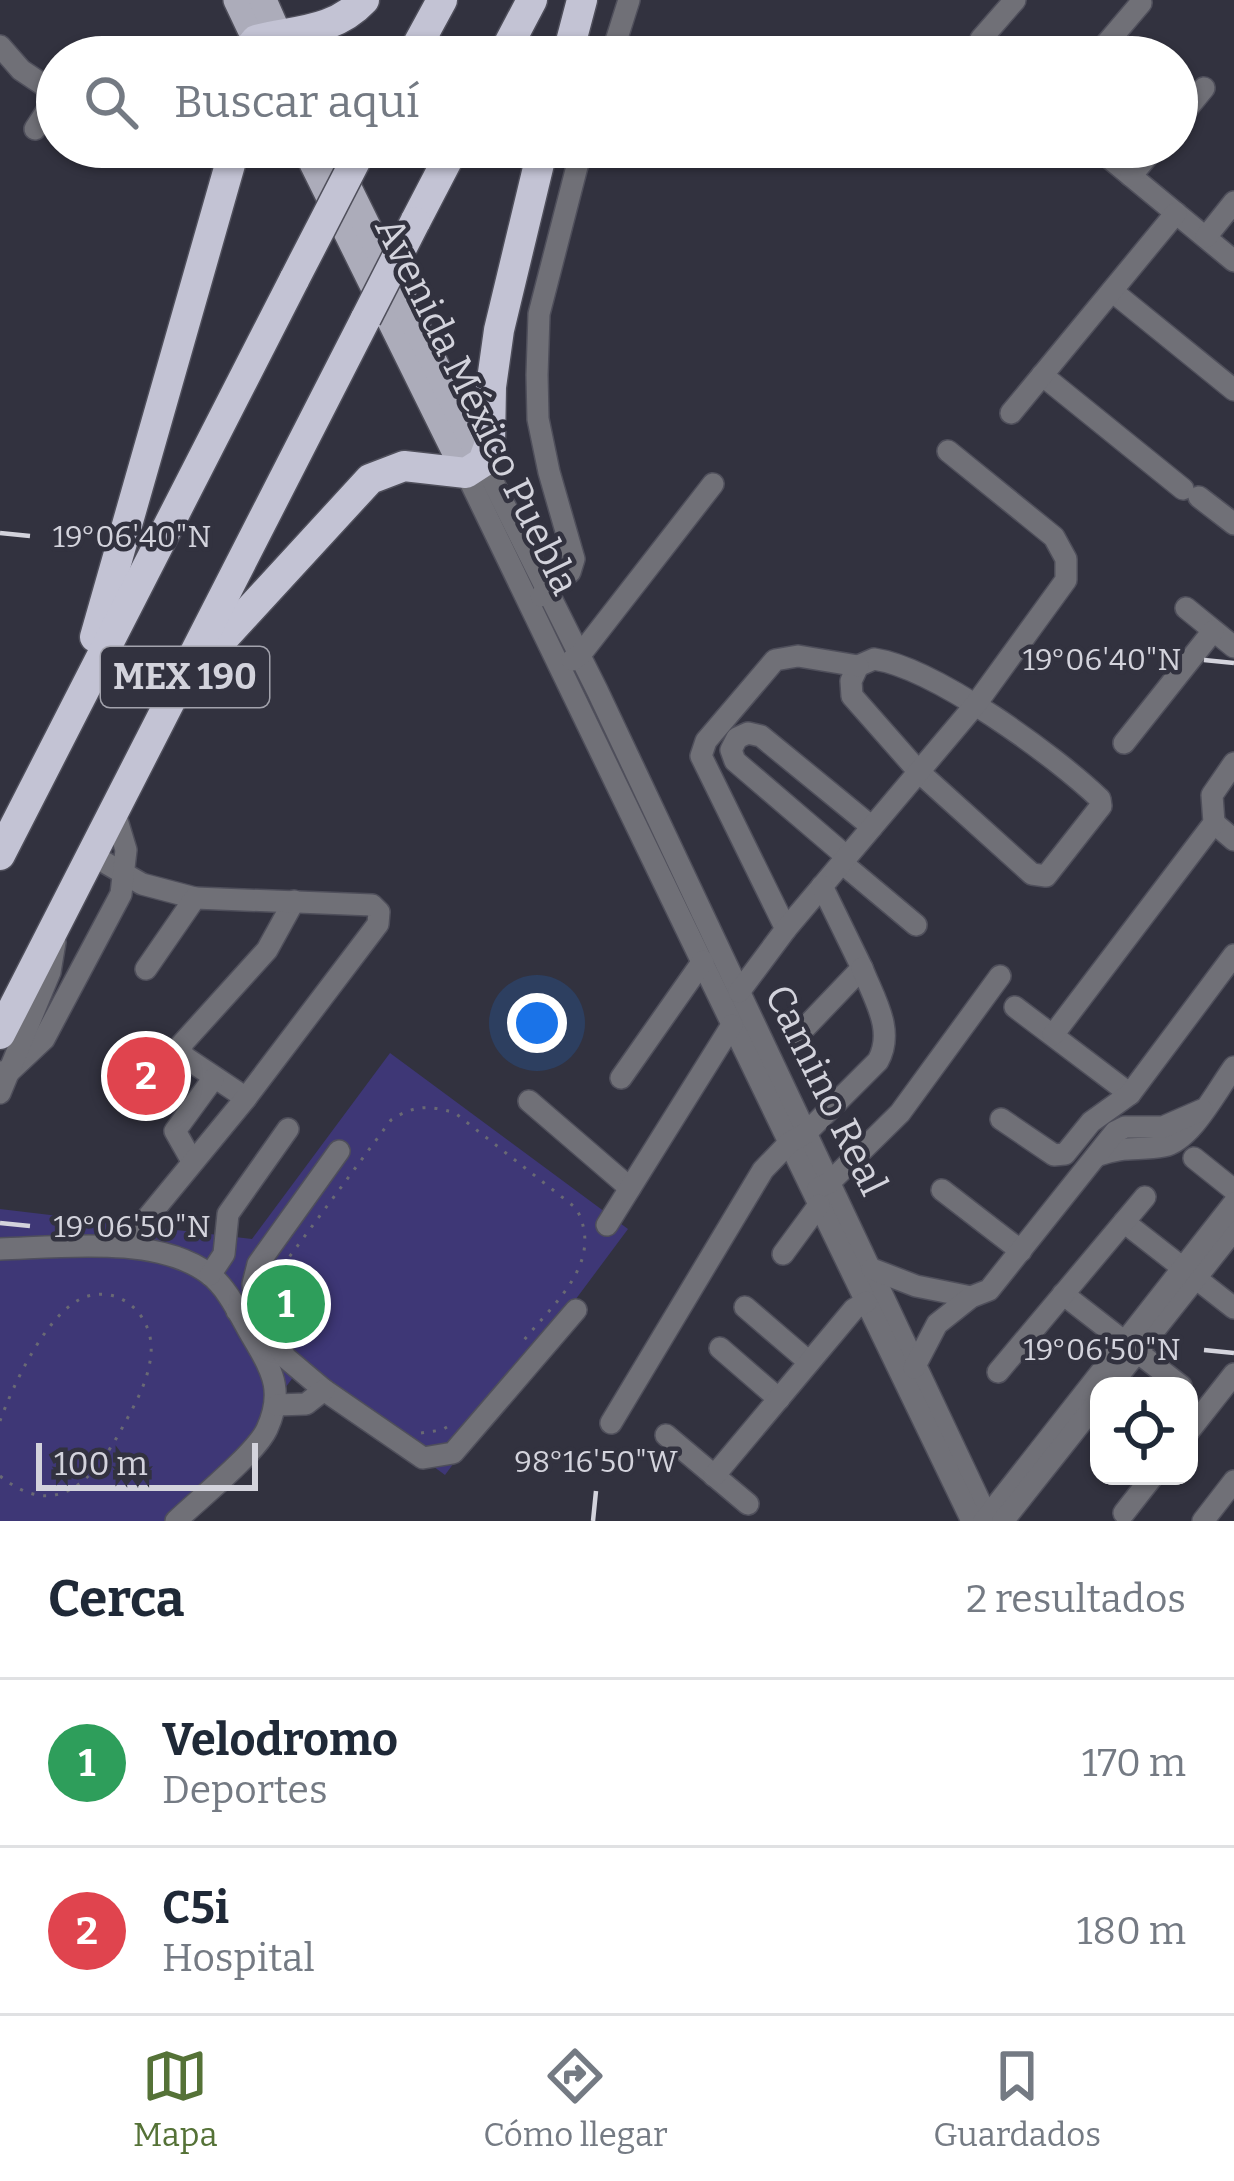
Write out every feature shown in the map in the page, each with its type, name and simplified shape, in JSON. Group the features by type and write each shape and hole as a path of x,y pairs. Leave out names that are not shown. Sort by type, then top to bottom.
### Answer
{"highway":[{"path":"300,36 339,20 364,0"},
{"path":"422,36 442,0"},
{"path":"513,36 532,0"},
{"path":"573,36 582,0"},
{"path":"80,697 229,168"},
{"name":"MEX 190","path":"0,855 351,168"},
{"name":"MEX 190","path":"0,1034 443,168"},
{"path":"180,686 370,479 404,466 475,467 490,443 499,330 538,168"}],"main road":[{"path":"237,0 258,36"},
{"path":"263,0 265,36"},
{"name":"Avenida México Puebla","path":"316,168 475,467"},
{"name":"Avenida México Puebla","path":"338,168 475,467"}],"street":[{"path":"618,36 629,0"},
{"path":"984,36 1016,0"},
{"path":"1113,36 1141,3"},
{"path":"0,46 36,80"},
{"path":"1198,95 1204,88"},
{"path":"539,597 570,572 574,559 554,496 538,419 539,314 577,168"},
{"path":"1122,168 1234,261"},
{"path":"1132,176 1138,168"},
{"path":"1205,237 1234,202"},
{"path":"1011,413 1177,213"},
{"path":"1112,291 1234,390"},
{"path":"1042,375 1234,524"},
{"path":"739,992 786,929 976,704 1066,580 1066,560 1054,537 948,452"},
{"name":"Avenida México Puebla","path":"475,467 588,695"},
{"path":"570,661 713,484"},
{"path":"1186,608 1234,646"},
{"path":"1124,743 1214,631"},
{"path":"786,929 700,756 706,741 776,660 798,656 858,666 874,659 895,662 976,704 1100,799 1101,806 1046,876 1032,874 919,772 852,696 850,680 858,666"},
{"name":"Camino Real","path":"588,695 732,1024 798,1138"},
{"name":"Camino Real","path":"588,695 739,992 866,1302 910,1372 987,1520"},
{"path":"872,827 761,736 748,733 736,738 730,750 735,761 916,925"},
{"path":"1053,1035 1214,823 1212,795 1234,764"},
{"path":"5,1072 44,1039 121,894 126,850 115,810"},
{"path":"1214,823 1234,840"},
{"path":"92,855 142,884 195,898 372,905 379,912 378,924 246,1098 124,1245"},
{"path":"611,1423 763,1170 878,1061 886,1047 886,1030 862,968 822,886"},
{"path":"146,969 195,898"},
{"path":"246,1098 183,1056 181,1046 267,950 295,902"},
{"path":"0,1093 50,972 59,918"},
{"path":"1001,1119 1060,1157 1091,1122 1130,1094 1234,955"},
{"path":"621,1078 704,961"},
{"path":"800,1034 862,968"},
{"path":"783,1255 820,1193 900,1113 1000,976"},
{"path":"1015,1007 1130,1094"},
{"path":"607,1225 732,1024"},
{"path":"910,1372 937,1324 971,1297 989,1290 1120,1129 1163,1127 1202,1110 1234,1067"},
{"path":"192,1161 175,1131 213,1079"},
{"path":"529,1101 630,1188"},
{"path":"210,1275 224,1254 228,1214 288,1129"},
{"path":"176,1521 265,1435 277,1406 276,1377 246,1310 258,1264 339,1151"},
{"path":"1194,1158 1234,1190"},
{"path":"942,1190 1021,1251"},
{"name":"Camino Real","path":"820,1193 872,1269 910,1372"},
{"path":"998,1372 1145,1197"},
{"path":"987,1520 1189,1273 1234,1203"},
{"path":"1124,1222 1234,1308"},
{"path":"1189,1273 1234,1230"},
{"path":"0,1249 124,1245 188,1263 210,1275 286,1358 324,1390 423,1457 453,1453 576,1310"},
{"path":"872,1269 916,1286 971,1297"},
{"path":"916,1286 937,1324"},
{"path":"1064,1294 1169,1377"},
{"path":"714,1476 854,1309 866,1302"},
{"path":"745,1306 809,1363"},
{"path":"1115,1377 1131,1347"},
{"path":"720,1348 779,1399"},
{"path":"1198,1420 1234,1374"},
{"path":"277,1406 306,1404 324,1390"},
{"path":"1198,1399 1208,1407"},
{"path":"1073,1420 1090,1407"},
{"path":"1073,1420 1090,1433"},
{"path":"666,1435 748,1504"},
{"path":"1203,1521 1234,1481"},
{"path":"1124,1513 1144,1485"}],"path":[{"path":"279,1313 278,1287 287,1260 391,1120 407,1109 431,1105 455,1113 576,1208 587,1229 588,1250 581,1267 508,1360"},
{"path":"0,1421 46,1331 79,1298 100,1292 118,1295 138,1311 152,1337 152,1357 145,1382 99,1469 73,1496 53,1504 20,1498 0,1476"},
{"path":"419,1433 442,1430 465,1416"}],"shaded area":[{"path":"390,1053 628,1229 445,1475 300,1368 186,1521 0,1521 0,1209 252,1239"}],"place":[{"name":"C5i","path":"146,1076"},
{"name":"Velodromo","path":"286,1304"}]}
